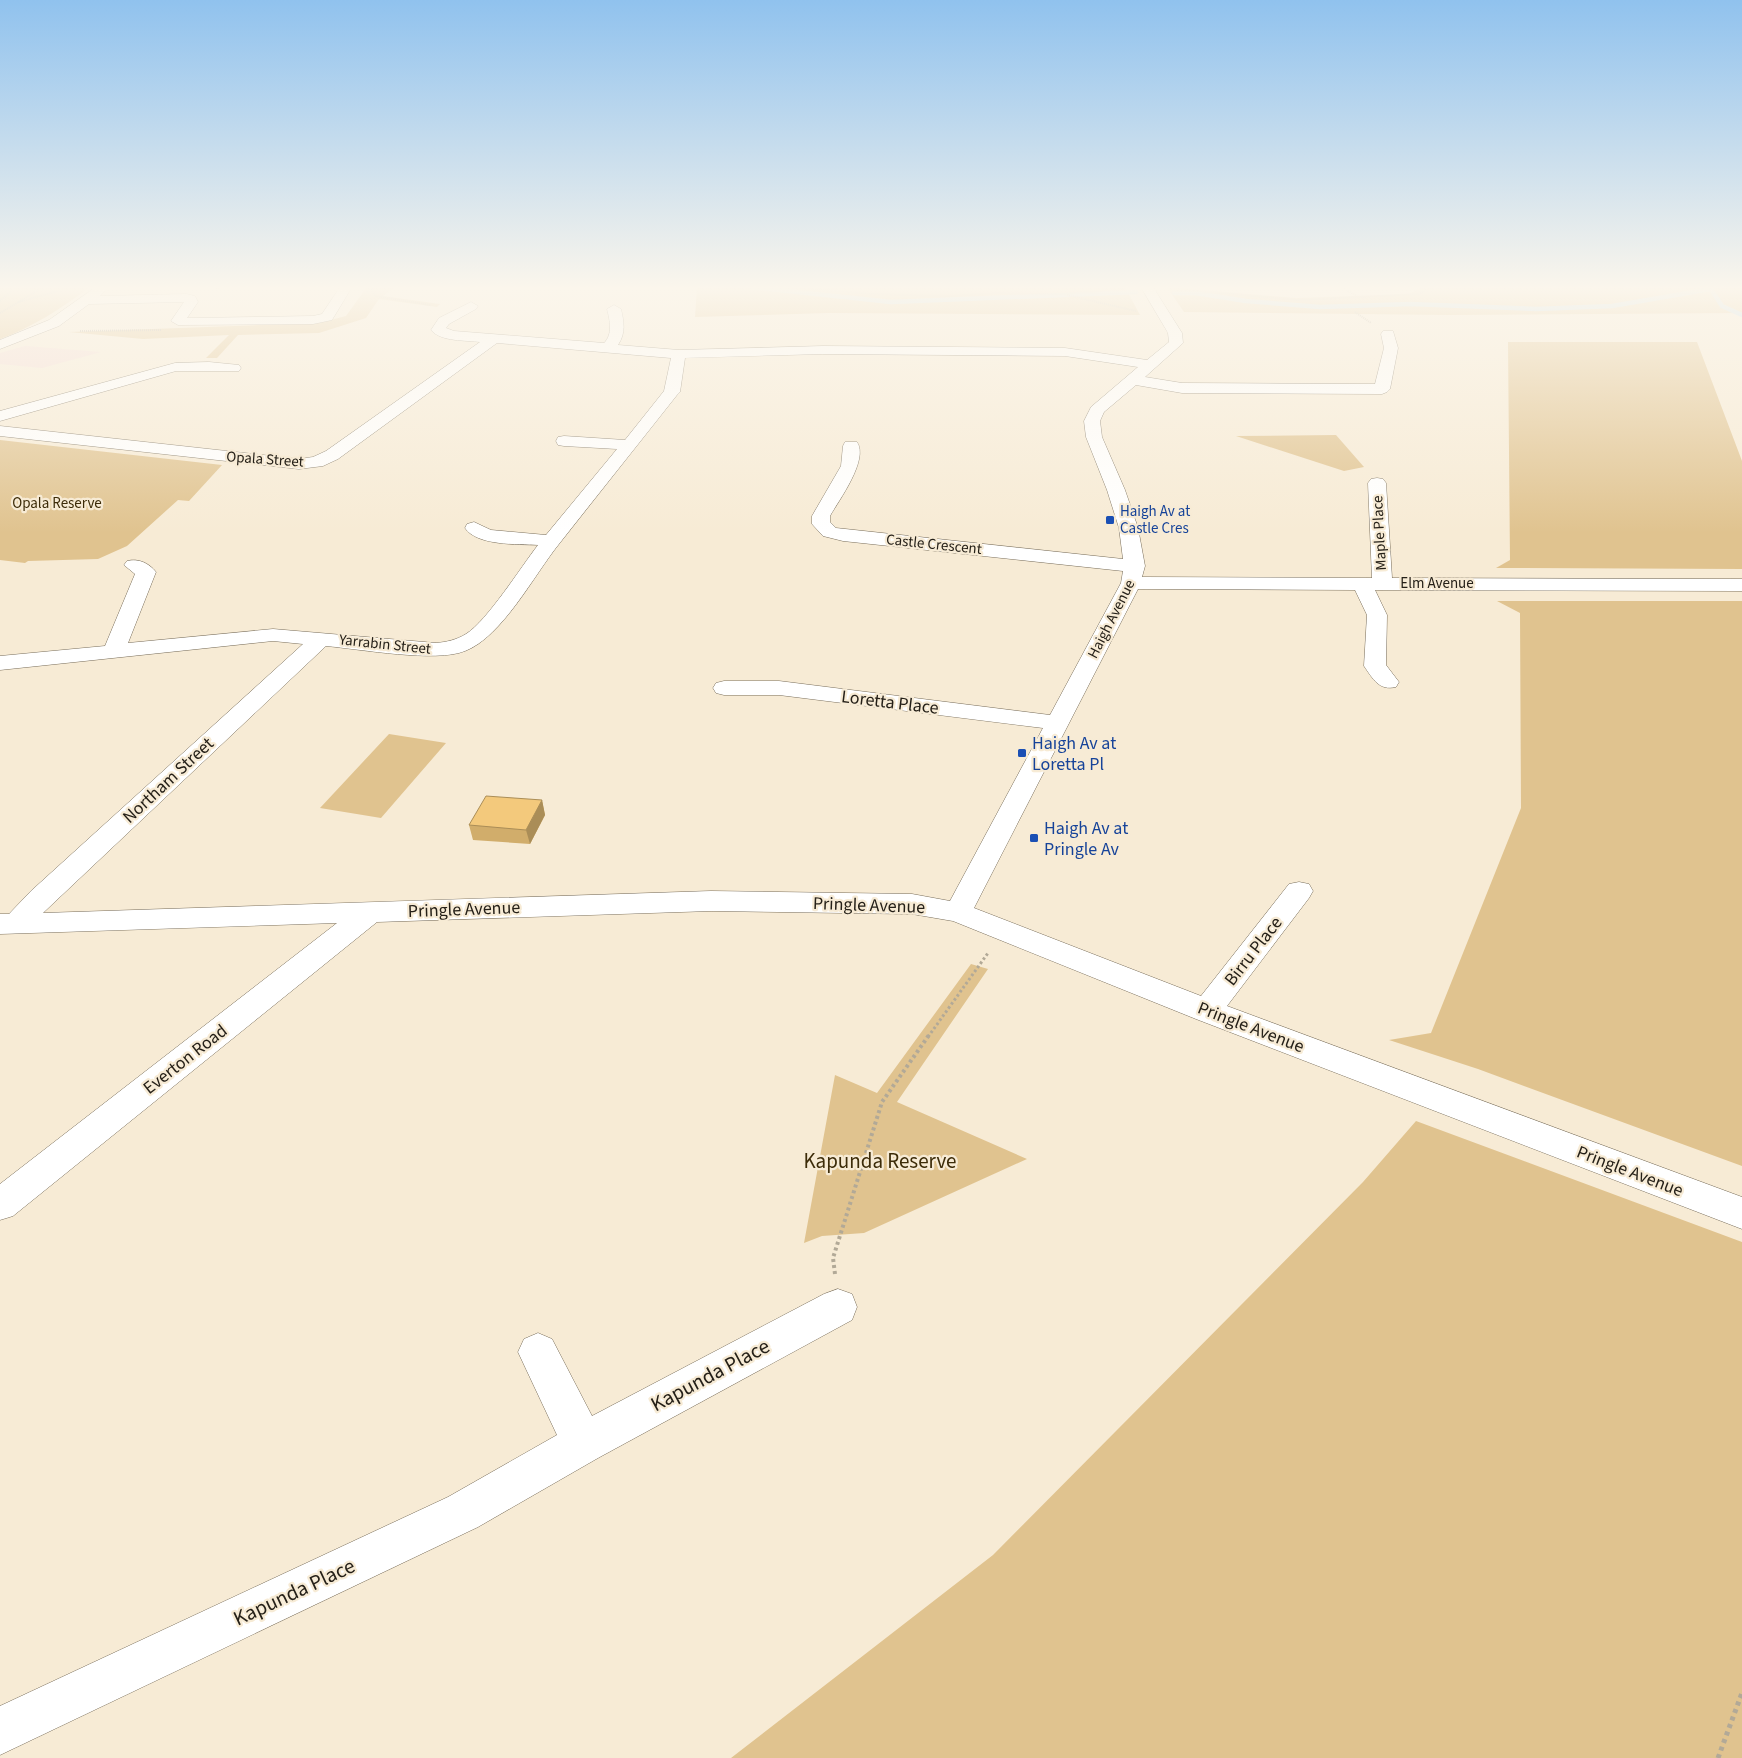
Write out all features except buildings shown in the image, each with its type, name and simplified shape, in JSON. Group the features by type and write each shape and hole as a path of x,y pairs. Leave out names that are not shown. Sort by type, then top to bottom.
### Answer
{"street":[{"path":"0,416 169,369"},
{"name":"Opala Street","path":"0,431 299,464 316,462 332,455 451,369"},
{"name":"Yarrabin Street","path":"0,663 273,635 322,638 436,650 457,646 475,638 494,618 551,541 672,392 676,369"},
{"name":"Haigh Avenue","path":"958,912 1133,574 1131,533 1094,437 1092,421 1097,410 1147,369"},
{"path":"1134,380 1182,388 1382,389 1387,369"},
{"path":"564,441 629,445"},
{"name":"Castle Crescent","path":"851,446 850,466 821,516 821,524 830,532 1133,574"},
{"name":"Maple Place","path":"1371,583 1377,483"},
{"path":"474,528 486,535 551,541"},
{"path":"114,651 146,572 134,565"},
{"name":"Elm Avenue","path":"1133,574 1371,583 1742,585"},
{"path":"1371,583 1376,615 1375,666 1388,682"},
{"name":"Northam Street","path":"8,924 41,898 322,638"},
{"name":"Loretta Place","path":"724,688 779,688 1056,723"},
{"name":"Birru Place","path":"1207,1011 1299,891"},
{"name":"Pringle Avenue","path":"8,924 711,901 912,904 958,912 1207,1011 1742,1213"},
{"name":"Everton Road","path":"0,1206 370,912"},
{"name":"Kapunda Place","path":"0,1731 463,1512 583,1443 838,1307"},
{"path":"538,1352 583,1443"}],"path":[{"path":"838,1307 833,1258 882,1102 988,953"},
{"path":"1718,1758 1742,1693"}],"green space":[{"path":"1508,369 1707,369 1742,461 1742,569 1496,568 1510,560"},
{"path":"1336,435 1364,467 1344,471 1236,436"},
{"name":"Opala Reserve","path":"0,440 222,465 189,501 178,500 127,546 98,559 28,561 25,563 0,560"},
{"path":"1497,601 1742,601 1742,1166 1478,1069 1389,1040 1431,1033 1521,808 1520,613"},
{"path":"389,734 446,743 381,818 320,808"},
{"name":"Kapunda Reserve","path":"971,964 988,969 897,1102 1027,1159 864,1233 822,1236 804,1243 835,1075 877,1093"},
{"path":"1416,1121 1742,1242 1742,1758 731,1758 993,1555 1363,1182"}],"place":[{"name":"Haigh Av at Castle Cres","path":"1110,520"},
{"name":"Haigh Av at Loretta Pl","path":"1022,753"},
{"name":"Haigh Av at Pringle Av","path":"1034,838"}]}
